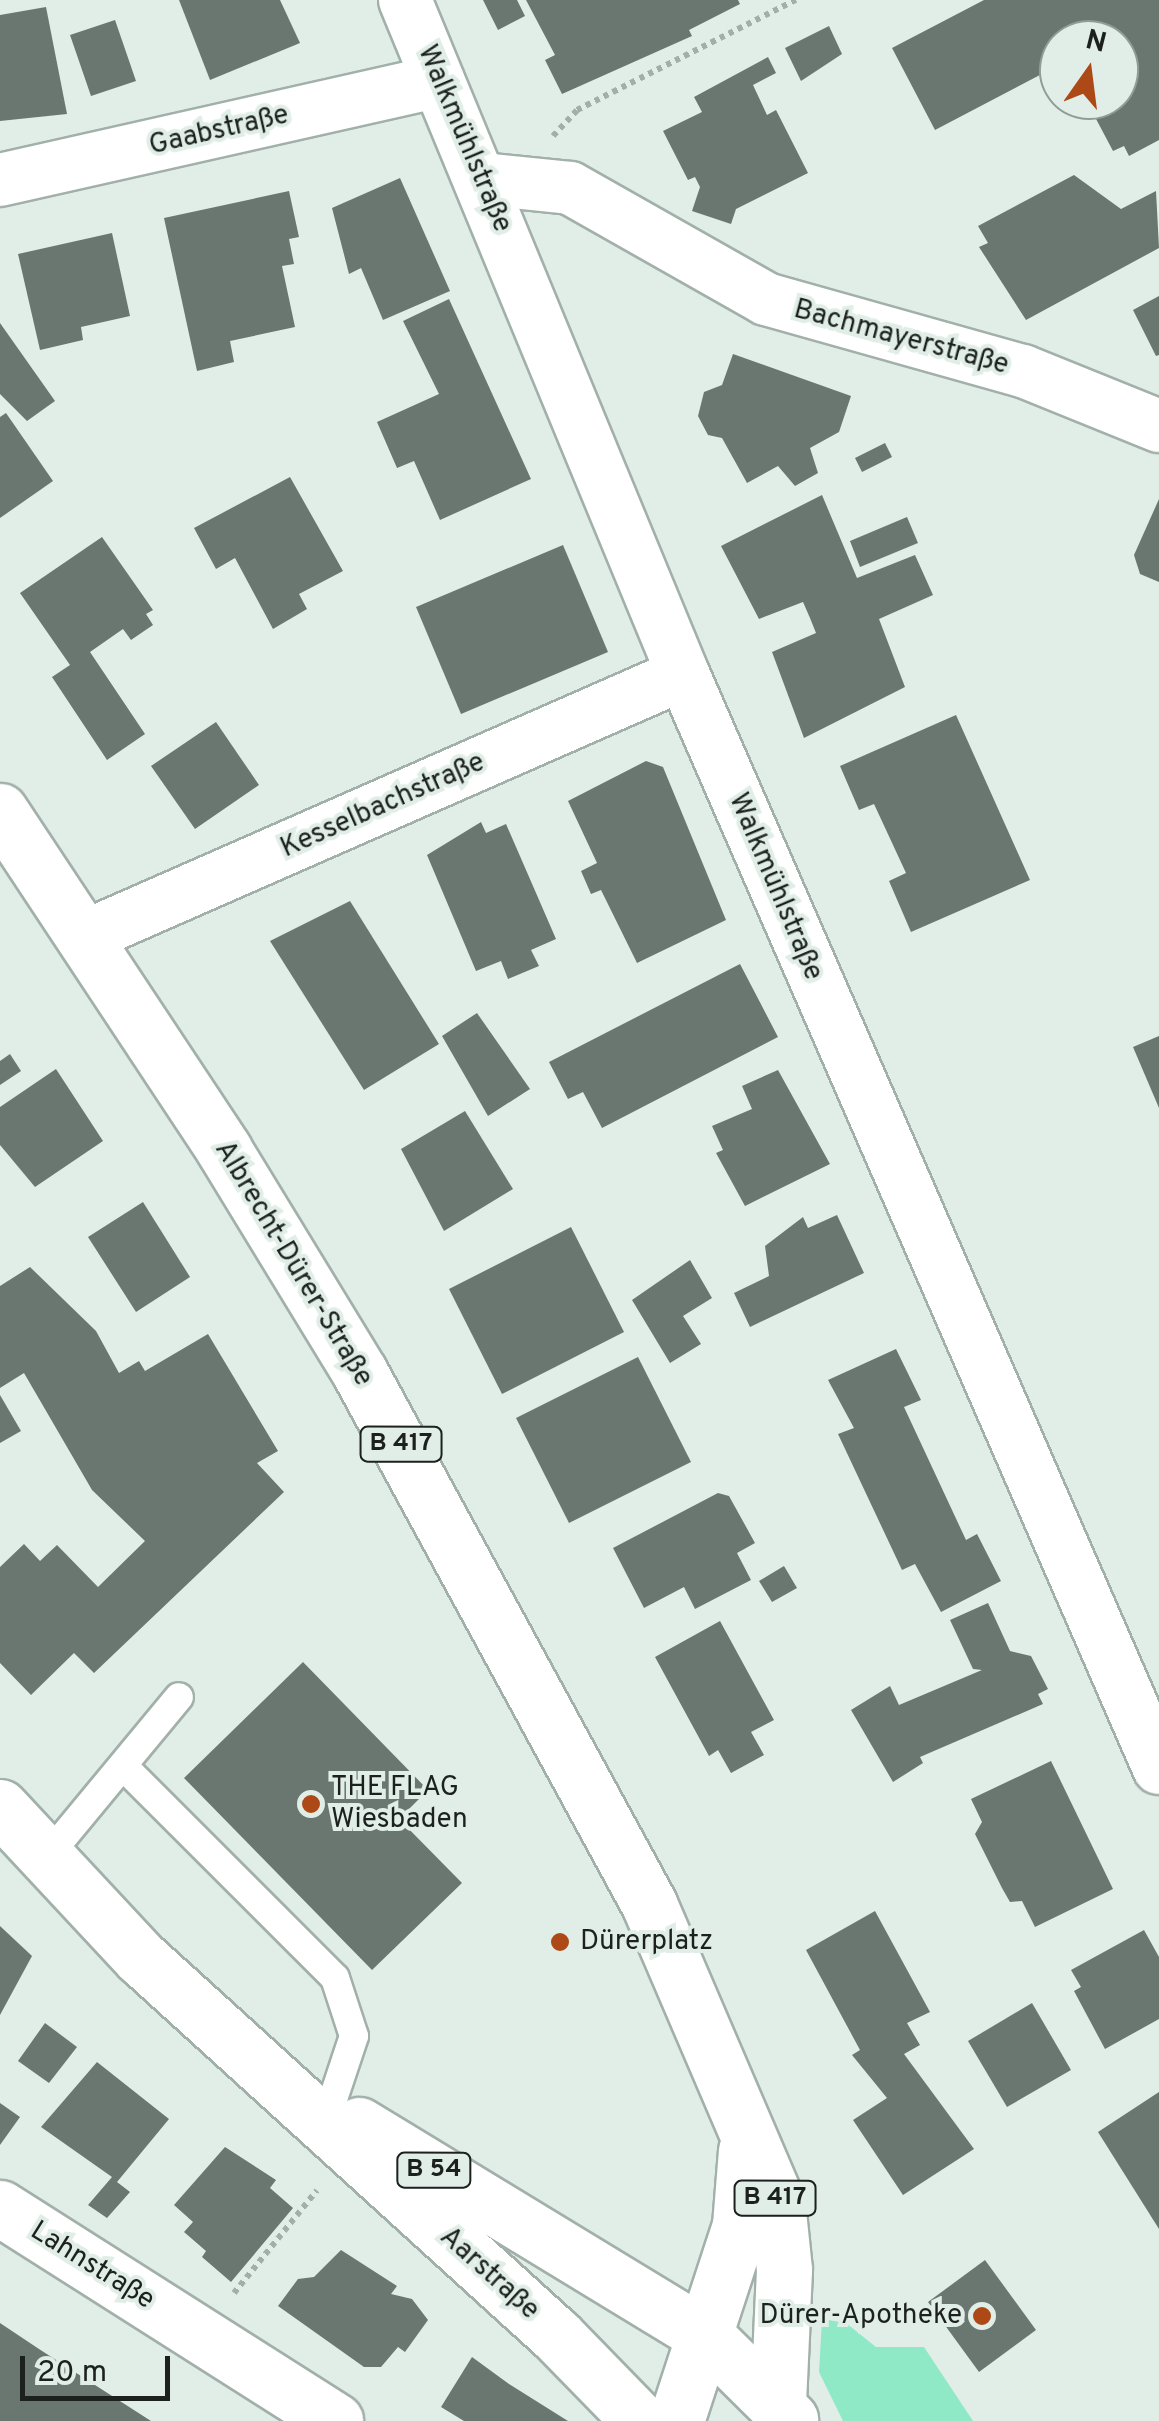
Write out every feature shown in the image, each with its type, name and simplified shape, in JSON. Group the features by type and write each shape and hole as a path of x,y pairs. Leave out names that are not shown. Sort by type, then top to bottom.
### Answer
{"main road":[{"name":"Albrecht-Dürer-Straße","path":"0,811 224,1150 439,1509 649,1904 763,2156 782,2236 785,2412"},
{"name":"Aarstraße","path":"0,1807 45,1859 242,2052 546,2326 640,2421"},
{"name":"Aarstraße","path":"242,2052 704,2335"},
{"name":"Albrecht-Dürer-Straße","path":"676,2421 746,2196 741,2112"},
{"name":"Lahnstraße","path":"0,2208 335,2421"},
{"name":"B 54","path":"704,2335 785,2412"}],"street":[{"name":"Walkmühlstraße","path":"405,0 483,179 682,674 1159,1768"},
{"name":"Gaabstraße","path":"0,180 438,82"},
{"name":"Bachmayerstraße","path":"483,179 548,184 592,197 766,299 1022,371 1159,426"},
{"name":"Kesselbachstraße","path":"84,937 682,674"}],"lane":[{"path":"45,1859 180,1697"},
{"path":"124,1767 335,1978 354,2036 330,2108"}],"path":[{"path":"548,184 546,142 577,110 796,0"},
{"path":"230,2297 316,2190"}],"green space":[{"path":"822,2319 846,2323 876,2347 924,2347 973,2421 843,2421 819,2372"}],"building":[{"path":"179,0 280,0 300,43 210,80"},
{"path":"483,0 517,0 525,16 498,30"},
{"path":"526,0 738,0 740,4 689,30 692,36 562,94 545,60 555,55"},
{"path":"984,0 1159,0 1159,140 1129,156 1124,146 1113,151 1097,120 1139,120 1139,20 1039,20 1039,75 935,130 892,48"},
{"path":"46,7 67,114 0,121 0,15"},
{"path":"115,20 136,81 91,96 70,35"},
{"path":"829,26 842,54 801,81 785,48"},
{"path":"768,57 776,73 753,85 767,115 776,110 808,173 736,209 731,224 692,211 700,187 695,177 688,180 663,131 702,112 694,97"},
{"path":"1074,175 1121,209 1156,191 1159,248 1026,320 979,247 988,243 978,226"},
{"path":"400,178 450,291 383,320 361,268 349,274 332,208"},
{"path":"289,191 299,237 289,239 294,264 282,266 295,327 230,341 234,362 197,371 164,218"},
{"path":"112,233 130,316 81,327 83,340 40,350 18,254"},
{"path":"1159,296 1159,355 1156,356 1133,310"},
{"path":"449,299 531,479 440,520 414,461 397,468 377,422 439,394 403,321"},
{"path":"0,323 55,401 27,421 0,394"},
{"path":"733,354 851,396 839,432 810,448 818,473 795,486 778,466 747,483 722,438 708,435 698,416 704,392 722,385"},
{"path":"6,413 53,481 0,518 0,417"},
{"path":"885,443 892,457 862,472 855,458"},
{"path":"290,477 343,571 299,594 307,609 273,629 235,558 216,569 194,528"},
{"path":"822,495 857,578 915,555 933,595 879,619 905,687 804,738 772,652 816,633 810,618 803,602 759,619 721,546"},
{"path":"1159,499 1159,582 1140,574 1134,555"},
{"path":"907,517 918,543 860,567 850,541"},
{"path":"102,537 153,610 146,614 153,625 131,640 123,629 90,652 145,734 107,760 52,677 70,665 20,593"},
{"path":"563,545 608,652 461,714 416,607"},
{"path":"956,715 1030,880 911,932 889,881 906,873 874,804 859,810 840,766"},
{"path":"216,722 259,785 195,829 151,766"},
{"path":"646,761 663,767 726,920 637,963 601,890 591,894 581,871 597,863 568,801"},
{"path":"481,822 486,833 506,824 556,939 531,950 539,966 508,979 501,961 476,971 427,855"},
{"path":"350,901 439,1044 364,1090 270,941"},
{"path":"740,964 778,1037 602,1128 583,1092 568,1099 549,1062"},
{"path":"477,1013 530,1089 488,1116 442,1036"},
{"path":"1159,1036 1159,1108 1133,1047"},
{"path":"10,1054 21,1071 0,1085 0,1061"},
{"path":"56,1069 103,1141 35,1187 0,1145 0,1107"},
{"path":"778,1070 830,1164 745,1206 716,1153 723,1150 712,1126 752,1109 742,1086"},
{"path":"465,1111 513,1189 444,1231 401,1149"},
{"path":"143,1202 190,1277 136,1312 88,1237"},
{"path":"837,1215 864,1273 750,1327 734,1293 769,1276 765,1246 803,1217 808,1228"},
{"path":"571,1227 624,1332 502,1394 449,1289"},
{"path":"690,1260 712,1298 683,1316 701,1344 670,1363 632,1300"},
{"path":"30,1267 96,1331 119,1373 139,1361 145,1371 208,1334 278,1451 257,1463 284,1492 94,1673 74,1653 31,1695 0,1663 0,1567 24,1544 40,1561 57,1545 98,1587 145,1541 92,1490 24,1373 0,1388 0,1286"},
{"path":"896,1349 921,1400 904,1407 966,1540 977,1534 1001,1581 941,1612 915,1564 902,1570 838,1434 854,1428 828,1380"},
{"path":"638,1357 691,1462 569,1523 516,1418"},
{"path":"0,1395 21,1431 0,1443"},
{"path":"718,1493 729,1496 755,1543 737,1553 751,1580 695,1609 684,1587 644,1608 613,1548"},
{"path":"784,1566 797,1588 772,1602 759,1581"},
{"path":"988,1603 1010,1651 1031,1656 1048,1689 1038,1694 1043,1704 920,1757 923,1763 893,1782 851,1710 890,1686 899,1705 982,1670 973,1669 950,1620"},
{"path":"720,1621 774,1720 751,1732 764,1755 731,1773 718,1750 709,1756 655,1657"},
{"name":"THE FLAG Wiesbaden","path":"303,1662 428,1790 399,1819 462,1883 372,1970 184,1778"},
{"path":"1051,1761 1113,1889 1035,1927 1022,1901 1010,1902 975,1834 982,1822 971,1799"},
{"path":"875,1911 930,2012 907,2023 920,2045 904,2054 974,2149 903,2195 853,2120 887,2098 852,2055 860,2050 806,1950"},
{"path":"0,1926 32,1956 0,2015"},
{"path":"1144,1930 1159,1957 1159,2019 1105,2049 1074,1991 1081,1987 1071,1970"},
{"path":"1032,2003 1071,2070 1007,2107 968,2041"},
{"path":"45,2023 77,2047 49,2083 18,2061"},
{"path":"97,2062 169,2119 117,2182 130,2192 107,2218 88,2205 112,2177 41,2127"},
{"path":"1159,2092 1159,2229 1098,2132"},
{"path":"0,2103 20,2117 0,2145"},
{"path":"225,2147 276,2180 270,2188 293,2208 231,2282 202,2257 206,2251 184,2232 193,2222 174,2205"},
{"path":"341,2250 397,2286 391,2294 412,2299 428,2320 405,2352 398,2347 381,2367 364,2367 278,2306 298,2279 314,2277"},
{"name":"Dürer-Apotheke","path":"985,2260 1036,2330 979,2372 928,2302"},
{"path":"0,2323 39,2349 151,2421 0,2421"},
{"path":"472,2357 568,2421 464,2421 441,2407"}],"place":[{"name":"THE FLAG Wiesbaden","path":"311,1804"},
{"name":"Dürerplatz","path":"560,1942"},
{"name":"Dürer-Apotheke","path":"982,2316"}]}
